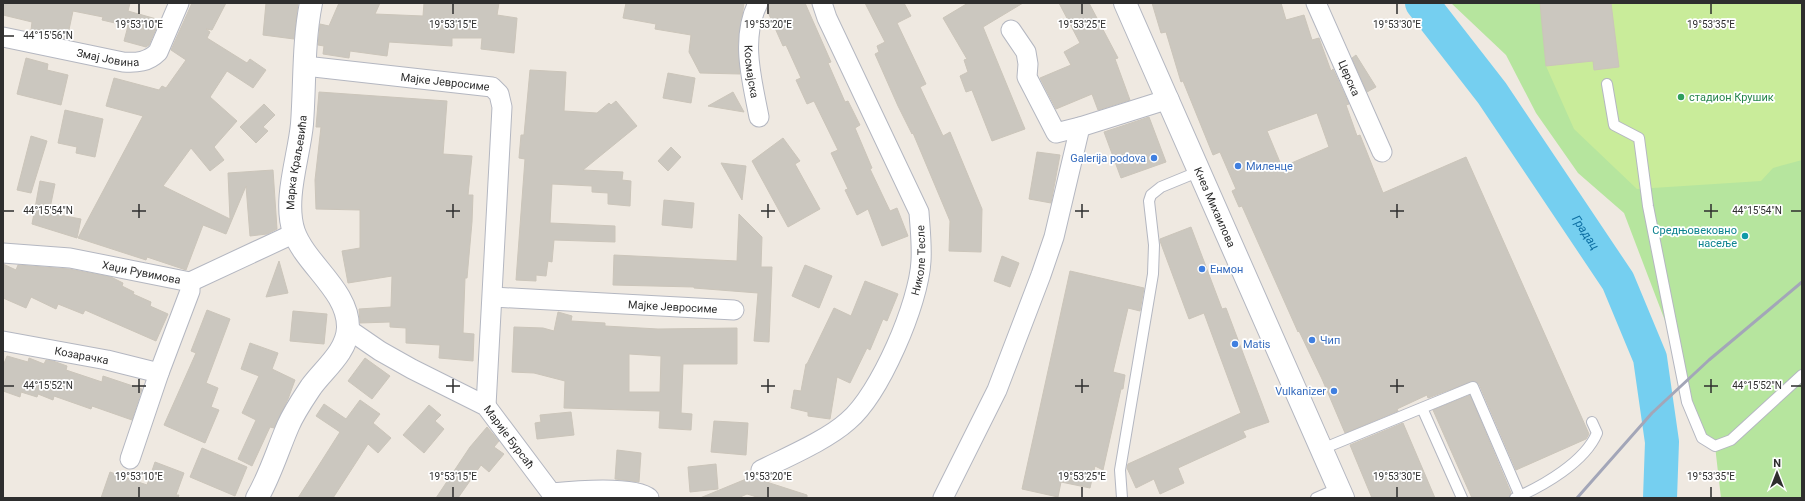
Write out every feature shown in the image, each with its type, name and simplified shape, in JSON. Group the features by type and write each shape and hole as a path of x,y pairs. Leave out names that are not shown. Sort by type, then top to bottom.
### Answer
{"street":[{"name":"Змај Јовина","path":"3,37 123,62 143,62 152,58 158,52 179,3"},
{"name":"Марка Краљевића","path":"257,498 296,411 313,385 339,353 348,329 347,315 341,301 295,233 291,219 290,204 302,125 306,31 311,3"},
{"name":"Космајска","path":"758,3 753,16 748,46 758,117"},
{"name":"Николе Тесле","path":"761,470 837,430 862,408 884,372 908,316 917,289 921,261 919,212 827,18 822,3"},
{"name":"Кнез Михаилова","path":"1125,3 1169,99 1341,493"},
{"name":"Церска","path":"1316,3 1382,152"},
{"path":"1011,30 1026,52 1028,64 1027,77 1056,133 1169,99"},
{"name":"Мајке Јевросиме","path":"305,66 492,87 497,90 502,107 486,406"},
{"path":"943,498 997,390 1041,275 1054,237 1080,127"},
{"name":"Хаџи Рувимова","path":"3,254 76,259 190,282 295,233"},
{"path":"130,458 159,373 190,291 190,282"},
{"name":"Мајке Јевросиме","path":"493,297 734,310"},
{"name":"Марије Бурсаћ","path":"348,329 380,351 412,369 486,406 553,496"},
{"name":"Козарачка","path":"3,341 107,360 159,373"},
{"path":"553,496 576,490 601,490 633,492 646,495 649,498"}],"lane":[{"path":"1607,84 1614,125 1639,138 1648,206 1675,347 1687,402 1702,438 1715,446 1731,440 1802,376"},
{"path":"1122,498 1120,470 1153,274 1154,245 1150,201 1151,195 1161,187 1200,171"},
{"path":"1322,449 1473,387 1517,497 1567,468 1593,443 1596,433 1592,422"},
{"path":"1422,408 1462,498"},
{"path":"1316,498 1341,493"}],"green space":[{"path":"1451,3 1802,3 1802,498 1721,498 1715,446 1702,438 1675,347 1624,213 1578,173 1536,113 1506,55"},
{"name":"стадион Крушик","path":"1540,3 1802,3 1802,160 1773,168 1761,181 1637,189 1574,129 1546,66"}],"building":[{"path":"3,3 130,3 128,11 160,20 149,45 146,47 124,41 128,26 102,20 103,17 73,11 67,39 31,30 32,22 3,15"},
{"path":"192,3 226,3 212,30 206,29 210,32 207,38 247,63 250,59 266,70 253,88 227,71 210,97 237,121 214,147 224,160 210,171 191,148 163,186 230,219 228,173 273,170 277,229 267,234 250,236 246,186 226,234 203,225 186,270 147,257 146,260 78,238 143,116 106,106 114,78 159,90 162,86 166,88 186,60 171,50"},
{"path":"266,3 298,3 294,39 263,35"},
{"path":"339,3 380,3 375,14 423,16 424,3 499,3 497,15 517,18 514,53 481,49 482,38 452,38 452,46 389,42 387,56 350,51 349,58 323,54 324,46 318,45 320,24 329,26"},
{"path":"626,3 744,3 738,44 740,74 700,73 689,52 691,35 655,29 656,24 623,18"},
{"path":"769,3 805,3 831,62 828,63 845,102 848,101 860,125 855,128 872,168 870,169 890,211 897,208 908,236 882,246 868,209 857,215 845,190 848,189 831,153 838,150 814,101 807,104 796,80 801,78 786,45 783,46 767,10"},
{"path":"865,3 904,3 911,16 897,23 926,84 920,87 943,136 950,132 982,209 981,252 949,251 950,221 913,133 912,134 898,106 875,54 879,52 877,46 885,42"},
{"path":"968,3 1023,3 983,27 1025,129 992,141 972,90 966,92 960,76 968,72 964,60 967,59 943,18"},
{"path":"1059,3 1089,3 1118,58 1115,59 1130,100 1098,110 1092,94 1056,109 1040,78 1071,65 1064,52 1080,43"},
{"path":"1152,3 1281,3 1286,20 1304,15 1312,40 1319,38 1331,71 1333,69 1349,104 1346,105 1357,136 1360,135 1383,193 1466,157 1589,434 1586,439 1516,470 1479,384 1473,381 1428,398 1427,395 1397,409 1398,411 1345,433 1322,379 1299,331 1298,332 1242,206 1239,207 1232,191 1236,189 1220,152 1213,155 1183,81 1181,82 1166,32 1161,33","holes":["1317,113 1329,147 1282,167 1267,131"]},
{"path":"1540,3 1611,3 1619,67 1594,70 1593,61 1546,66"},
{"path":"1356,55 1376,87 1367,92 1352,58"},
{"path":"26,58 48,64 47,70 68,75 61,105 17,94"},
{"path":"530,70 566,72 564,111 597,113 609,103 611,105 616,101 637,126 583,170 623,172 622,180 631,181 630,206 608,204 608,193 592,192 592,186 552,184 550,223 615,226 615,242 554,240 552,262 548,261 546,276 536,275 536,281 516,280 525,159 519,158 521,135 524,135"},
{"path":"668,73 695,78 691,103 663,98"},
{"path":"319,92 447,101 443,154 472,156 468,195 473,195 472,222 467,278 465,278 463,333 474,334 473,361 439,358 440,345 406,343 406,328 390,327 390,322 360,323 359,309 391,307 392,276 348,283 342,251 360,248 360,210 316,209 315,180 321,127 316,127"},
{"path":"733,92 744,112 708,106"},
{"path":"264,104 275,115 263,127 268,131 256,143 240,127"},
{"path":"65,110 103,119 95,157 76,153 77,147 58,143"},
{"path":"1149,117 1166,162 1121,178 1104,132"},
{"path":"31,136 47,141 31,193 17,190"},
{"path":"783,138 800,161 795,164 820,209 788,227 752,161"},
{"path":"671,147 681,157 668,171 658,161"},
{"path":"1037,152 1060,155 1051,203 1029,199"},
{"path":"721,163 746,166 742,200"},
{"path":"40,181 55,184 49,213 81,219 77,238 32,224"},
{"path":"664,200 694,203 692,228 662,225"},
{"path":"739,214 762,237 761,267 772,267 769,342 754,341 758,293 694,287 613,285 614,255 737,261"},
{"path":"1191,227 1222,309 1226,308 1269,422 1243,431 1246,437 1178,468 1184,483 1160,494 1154,479 1136,488 1127,468 1128,464 1241,413 1204,313 1189,319 1160,241 1160,239"},
{"path":"1002,256 1019,263 1010,287 994,281"},
{"path":"279,261 288,293 266,297"},
{"path":"3,264 16,270 18,265 69,269 111,277 123,283 122,286 134,292 133,294 151,302 150,306 168,314 156,341 85,310 83,314 58,304 56,309 31,297 26,308 3,298"},
{"path":"805,265 832,276 819,308 792,296"},
{"path":"1070,271 1144,288 1140,311 1128,308 1113,372 1125,375 1123,389 1121,389 1103,470 1095,466 1090,488 1061,482 1058,497 1022,489"},
{"path":"865,281 898,294 887,321 883,319 870,350 867,348 850,383 837,377 830,419 808,416 808,412 791,408 794,390 801,391 806,364 834,308 851,316"},
{"path":"207,310 230,319 206,383 218,388 211,407 219,410 205,443 164,425 196,353 191,351"},
{"path":"293,311 327,314 324,344 290,341"},
{"path":"558,312 572,316 571,321 605,323 605,326 658,329 737,328 737,364 683,364 681,413 692,414 691,430 659,428 660,411 564,408 565,381 534,373 512,372 514,327 543,328 554,331","holes":["629,354 661,356 660,392 629,392"]},
{"path":"250,343 278,353 272,369 295,380 288,399 274,428 270,427 252,466 238,459 256,420 242,413 259,376 241,369"},
{"path":"7,356 28,362 29,358 44,364 46,360 53,361 67,366 66,370 102,382 103,376 142,389 132,420 92,406 91,409 54,396 53,400 38,394 37,397 21,392 20,397 3,391 3,366"},
{"path":"365,358 390,376 372,399 348,381"},
{"path":"1470,395 1511,493 1509,498 1472,498 1433,410"},
{"path":"360,400 380,414 373,423 391,438 378,453 368,444 333,498 298,498 340,432 316,416 324,404 346,419"},
{"path":"429,405 441,415 435,421 444,429 424,453 403,435"},
{"path":"571,412 574,435 537,439 535,423 541,422 540,415"},
{"path":"714,421 748,423 746,455 711,452"},
{"path":"1403,423 1435,498 1372,498 1350,445"},
{"path":"487,427 499,441 494,447 504,454 489,472 481,465 458,498 436,498 470,447"},
{"path":"202,448 247,467 235,496 190,477"},
{"path":"617,450 641,453 639,482 615,479"},
{"path":"155,462 184,473 176,495 179,495 178,498 101,498 110,472 147,485"},
{"path":"716,464 718,489 690,492 688,467"},
{"path":"751,477 807,495 807,498 760,498 747,494 738,498 700,498"}],"waterway":[{"name":"Градац","path":"1422,3 1492,93 1618,281 1650,358 1662,442 1660,498"}],"railway":[{"path":"1577,498 1652,413 1709,360 1802,282"}],"place":[{"name":"стадион Крушик","path":"1681,97"},
{"name":"Galerija podova","path":"1154,158"},
{"name":"Миленце","path":"1238,166"},
{"name":"Средњовековно насеље","path":"1745,236"},
{"name":"Енмон","path":"1202,269"},
{"name":"Чип","path":"1312,340"},
{"name":"Matis","path":"1235,344"},
{"name":"Vulkanizer","path":"1334,391"}]}
